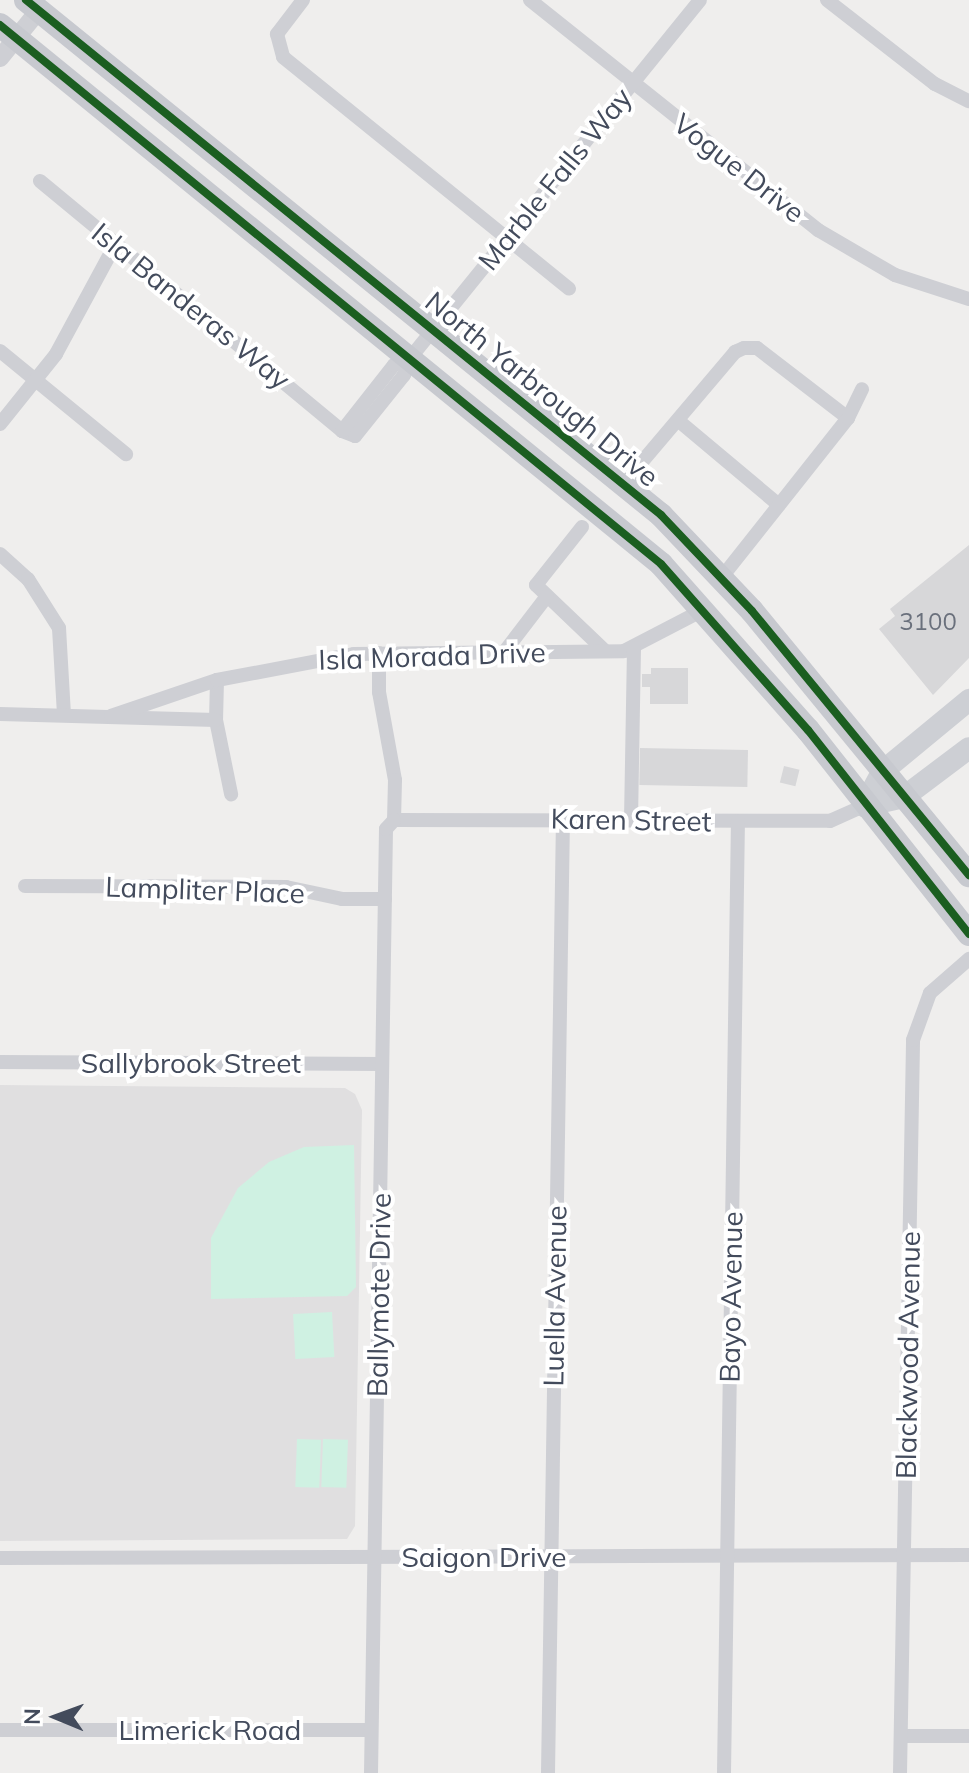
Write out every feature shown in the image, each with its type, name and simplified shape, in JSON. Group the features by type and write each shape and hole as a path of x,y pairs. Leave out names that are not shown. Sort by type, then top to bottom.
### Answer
{"main road":[{"name":"North Yarbrough Drive","path":"38,3 432,330 624,483 722,577 969,875"},
{"name":"North Yarbrough Drive","path":"8,32 620,528 703,610 808,730 864,806 969,934"},
{"path":"864,806 883,771 969,700"},
{"path":"864,806 904,797 969,748"}],"street":[{"path":"303,0 277,34 283,57 569,289"},
{"name":"Vogue Drive","path":"530,0 818,230 895,275 969,299"},
{"name":"Marble Falls Way","path":"342,431 394,365 411,357 700,0"},
{"path":"827,0 935,84 969,101"},
{"path":"0,58 8,32 38,3"},
{"name":"Isla Banderas Way","path":"40,181 342,431"},
{"path":"0,424 36,381 115,245"},
{"path":"624,483 680,422 735,352 744,348 757,348 848,418"},
{"path":"0,351 126,454"},
{"path":"722,577 848,418 862,389"},
{"path":"680,422 779,505"},
{"path":"582,527 536,585 605,651"},
{"path":"0,554 28,579 62,636 64,714"},
{"path":"505,651 547,596"},
{"name":"Isla Morada Drive","path":"111,716 217,680 303,661 379,653 605,651 634,648 703,610"},
{"path":"631,820 634,648"},
{"name":"Ballymote Drive","path":"371,1773 386,829 394,820 395,780 379,692 379,653"},
{"path":"217,680 216,720 231,794"},
{"name":"Isla Morada Drive","path":"0,714 216,720"},
{"name":"Karen Street","path":"394,820 830,821 864,806"},
{"name":"Luella Avenue","path":"548,1773 563,819"},
{"name":"Bayo Avenue","path":"724,1773 738,821"},
{"name":"Lampliter Place","path":"25,886 286,887 342,899 385,899"},
{"name":"Blackwood Avenue","path":"900,1773 913,1040 930,993 969,959"},
{"name":"Sallybrook Street","path":"0,1062 382,1064"},
{"name":"Saigon Drive","path":"0,1558 969,1555"},
{"name":"Limerick Road","path":"0,1730 371,1730"},
{"path":"901,1736 969,1736"}],"shaded area":[{"path":"0,1085 345,1088 355,1094 362,1110 355,1526 347,1539 0,1541"}],"green space":[{"path":"354,1145 356,1287 347,1296 211,1299 211,1238 238,1188 269,1162 304,1147"},
{"path":"332,1312 334,1357 295,1359 293,1314"},
{"path":"297,1439 321,1440 319,1488 295,1487"},
{"path":"323,1439 348,1440 346,1488 321,1487"}],"building":[{"path":"969,545 969,658 933,695 879,629 895,616 890,609"},
{"path":"651,668 688,668 688,704 650,704 650,687 642,687 642,674 651,674"},
{"path":"640,748 748,750 747,787 639,785"},
{"path":"784,766 800,770 795,786 780,782"}],"cycle path":[{"path":"26,0 661,515 752,611 969,875"},
{"path":"0,25 661,564 808,730 969,934"}]}
